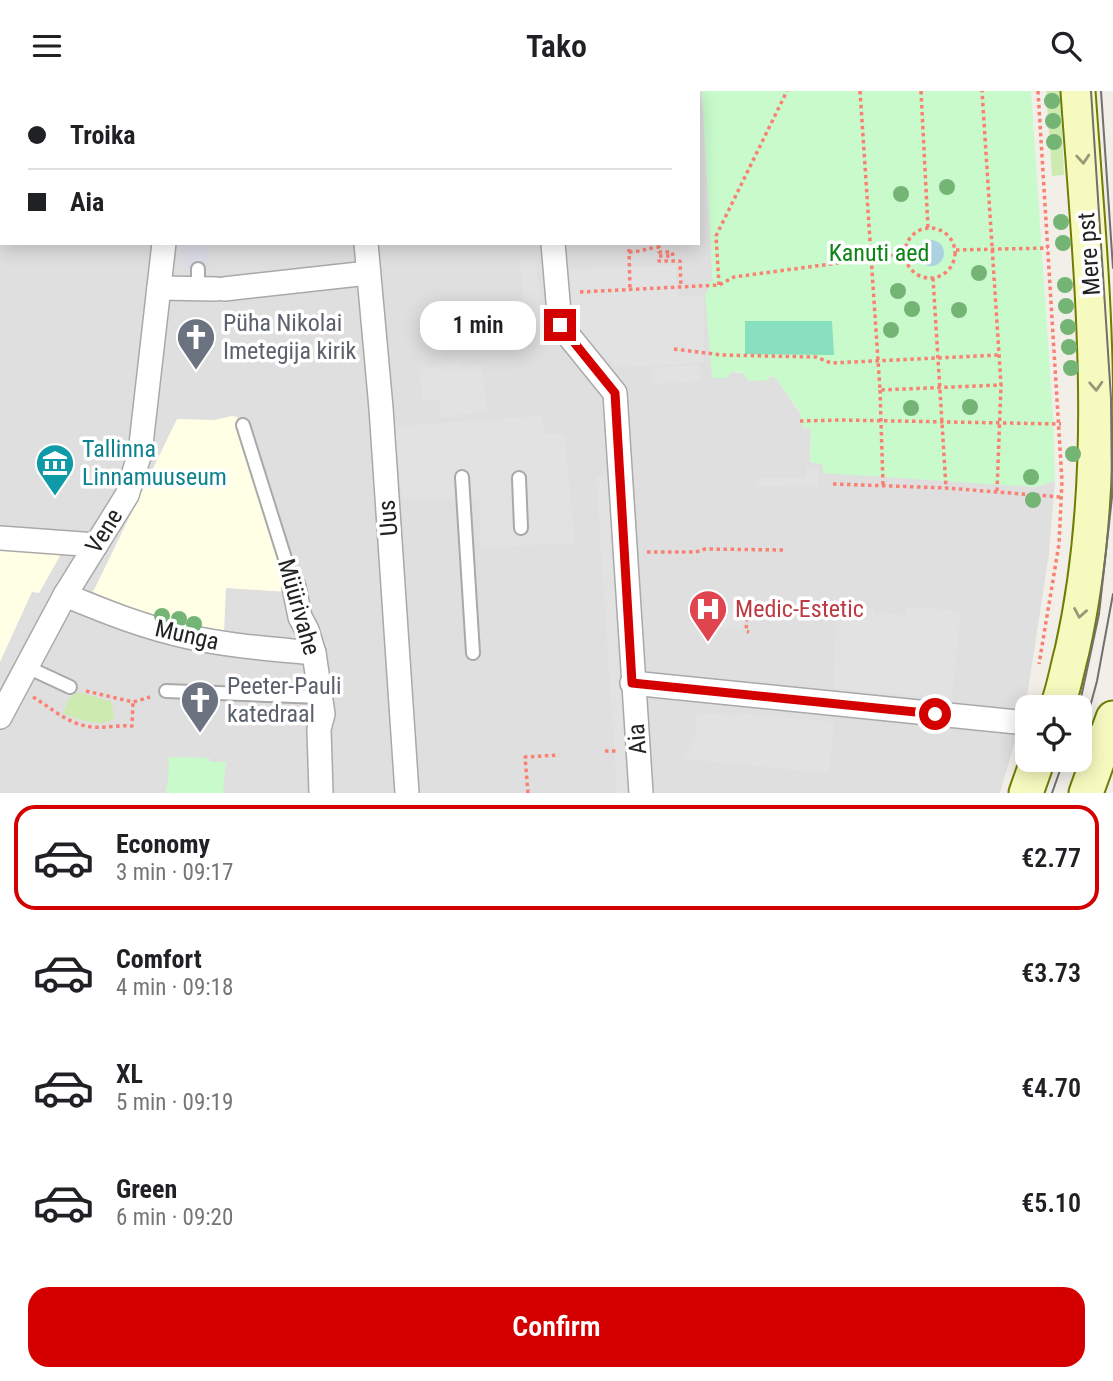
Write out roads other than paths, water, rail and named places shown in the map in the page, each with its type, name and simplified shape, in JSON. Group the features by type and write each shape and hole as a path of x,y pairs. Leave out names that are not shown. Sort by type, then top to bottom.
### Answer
{"street":[{"name":"Mere pst","path":"1060,695 1086,580 1097,449 1091,289 1078,91"},
{"name":"Vene","path":"0,717 65,595 127,495 140,453 164,245"},
{"name":"Uus","path":"366,245 381,408 407,793"},
{"name":"Aia","path":"553,245 560,325 615,393 641,793"},
{"path":"159,288 368,272"},
{"path":"0,538 96,545"},
{"name":"Müürivahe","path":"294,587 300,617 314,653 321,697 321,793"},
{"name":"Munga","path":"65,595 129,621 190,638 242,647 314,653"},
{"path":"632,683 1015,722"},
{"path":"1086,793 1100,731"},
{"path":"1026,793 1033,772"}],"lane":[{"name":"Müürivahe","path":"243,425 294,587"},
{"path":"462,477 473,653"},
{"path":"519,478 521,528"},
{"path":"27,667 70,687"},
{"path":"166,691 321,697"}],"water":[{"path":"931,240 940,244 944,253 940,262 931,266 922,262 918,253 922,244"}],"tram line":[{"path":"1082,695 1099,614 1112,497 1111,398 1091,91"},
{"path":"1101,91 1113,268"},
{"path":"1092,700 1113,594"},
{"path":"1052,793 1059,772"}],"place":[{"name":"Püha Nikolai Imetegija kirik","path":"196,371"},
{"name":"Tallinna Linnamuuseum","path":"55,497"},
{"name":"Medic-Estetic","path":"708,643"},
{"name":"Peeter-Pauli katedraal","path":"200,734"}],"park label":[{"name":"Kanuti aed","path":"879,253"}]}
